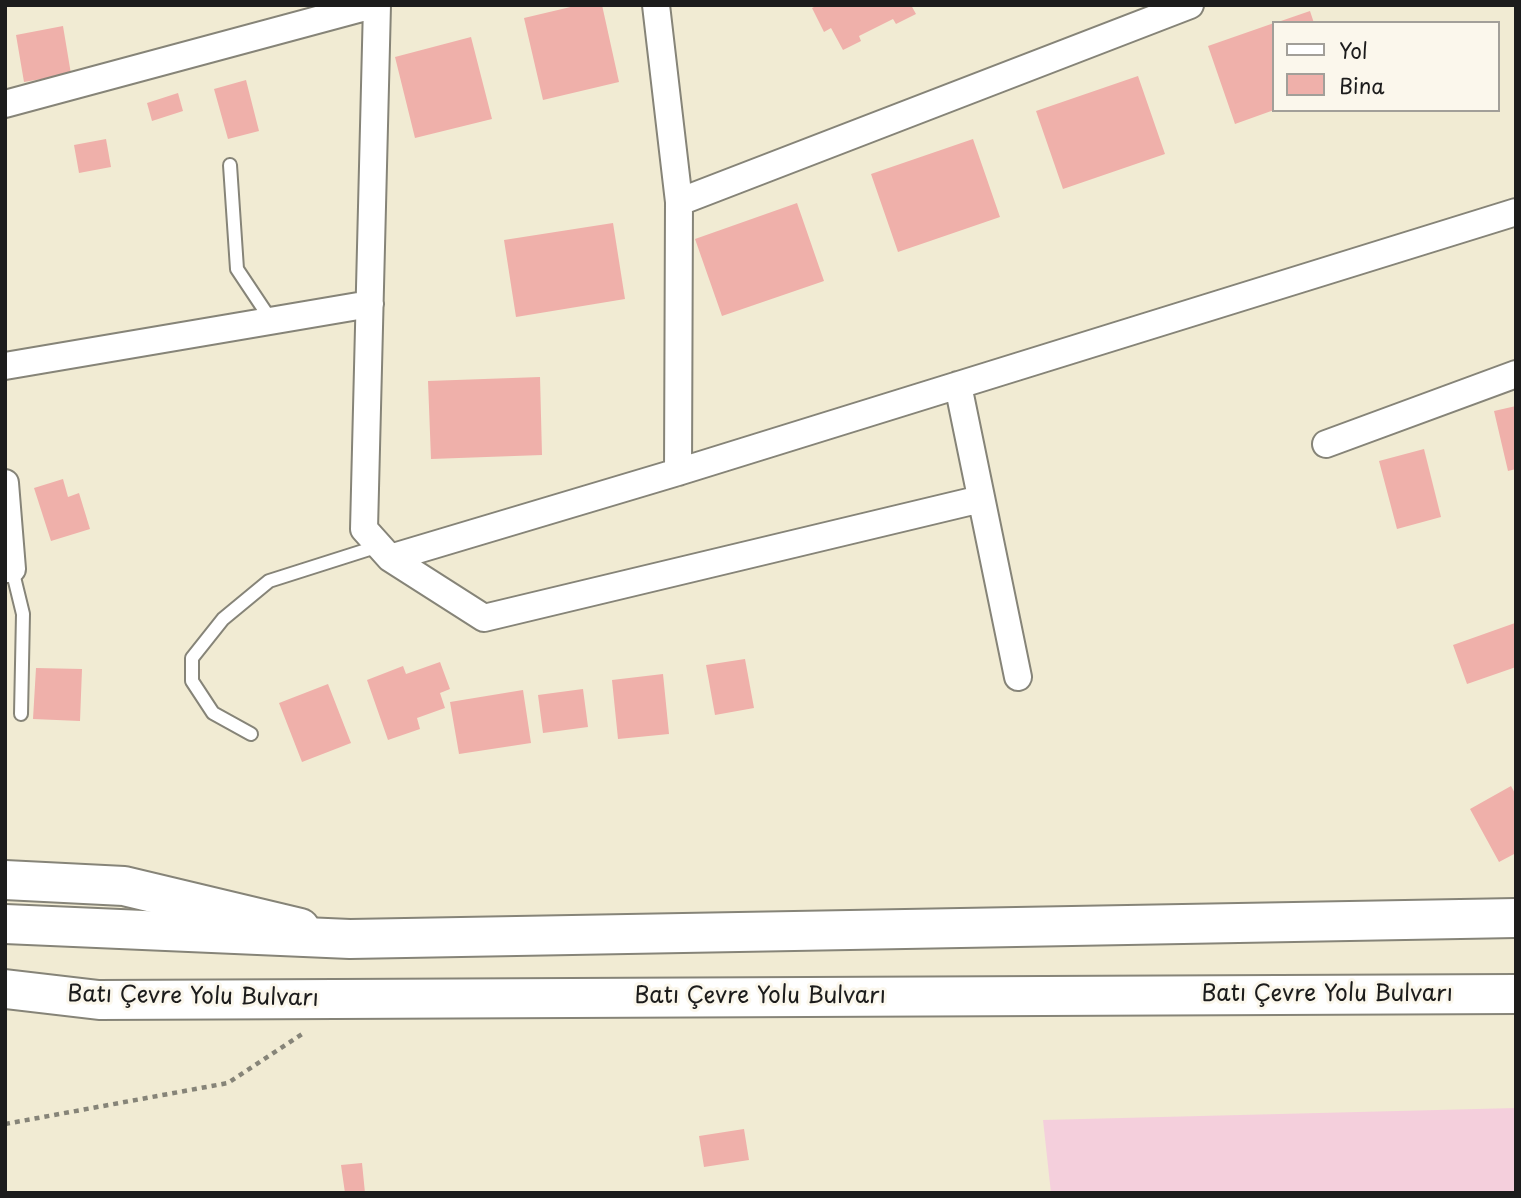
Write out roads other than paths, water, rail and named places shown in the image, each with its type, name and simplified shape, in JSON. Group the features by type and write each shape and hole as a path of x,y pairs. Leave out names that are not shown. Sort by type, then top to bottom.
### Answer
{"main road":[{"path":"5,880 124,886 350,939"},
{"path":"5,924 350,939 1516,918"},
{"name":"Batı Çevre Yolu Bulvarı","path":"5,989 99,1000 1516,994"}],"street":[{"path":"5,104 375,5 364,529 385,552 484,618 982,499"},
{"path":"656,5 679,202 678,472"},
{"path":"679,202 1191,5"},
{"path":"385,552 678,472 1516,212"},
{"path":"5,366 370,304"},
{"path":"1326,444 1516,374"},
{"path":"958,385 1018,677"},
{"path":"5,483 8,569"}],"lane":[{"path":"230,165 237,269 271,320"},
{"path":"251,734 213,713 192,681 192,658 223,619 269,581 385,552"},
{"path":"8,569 23,614 21,714"}]}
